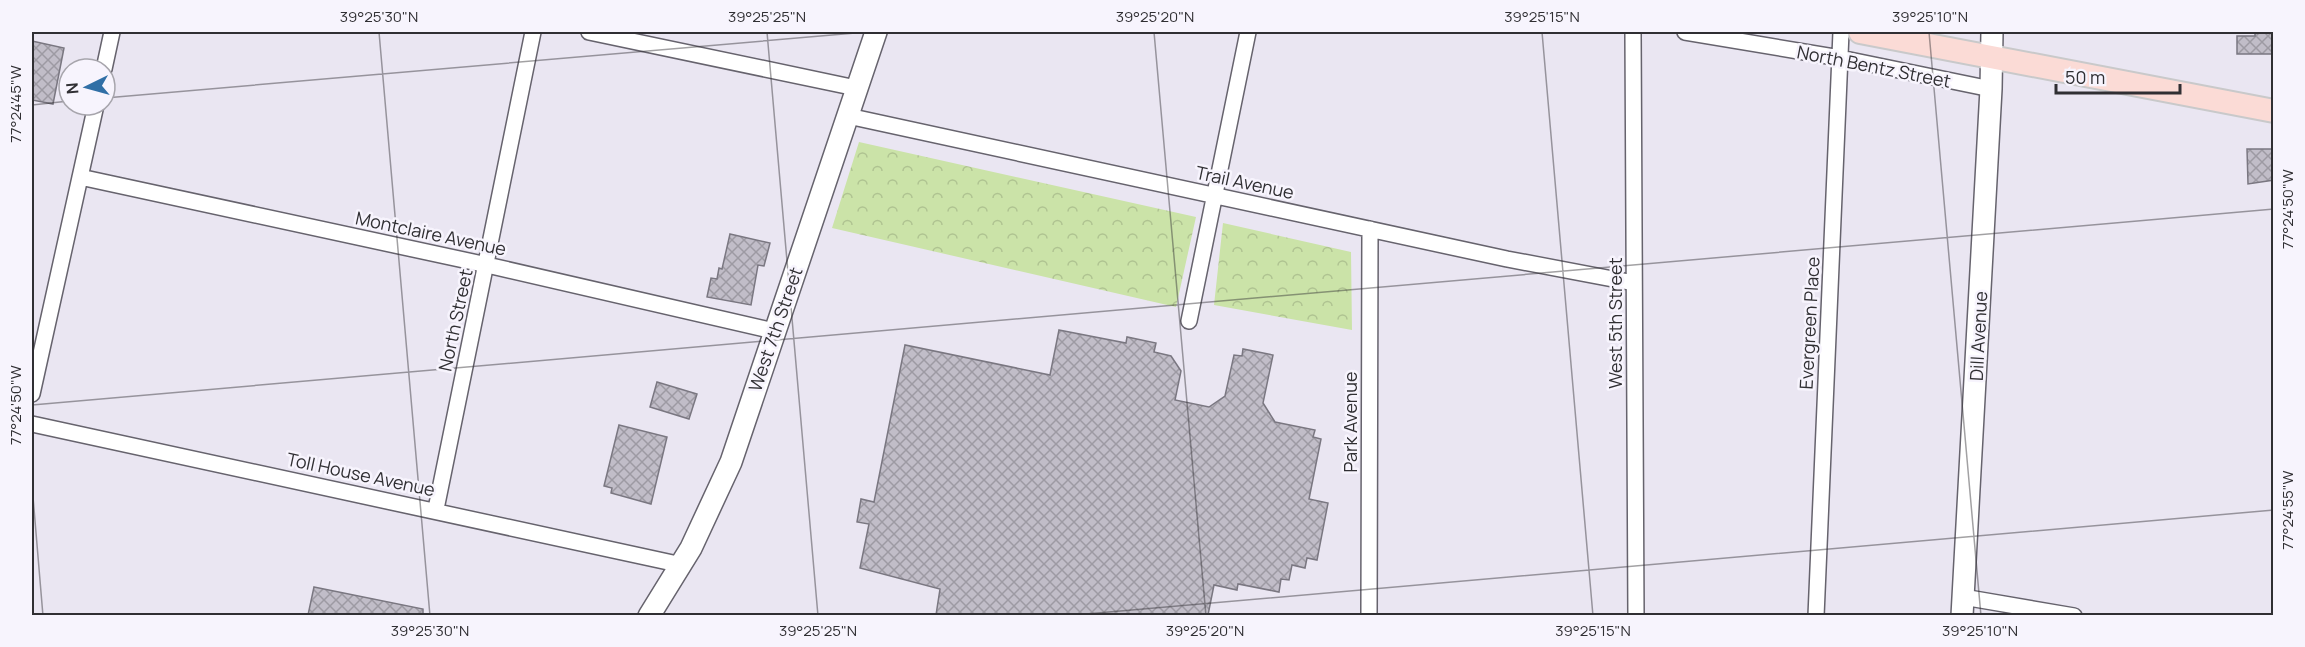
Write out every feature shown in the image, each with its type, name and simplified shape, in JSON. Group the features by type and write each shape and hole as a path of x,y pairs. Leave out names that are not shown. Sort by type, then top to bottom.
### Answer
{"main road":[{"name":"West 7th Street","path":"649,615 682,564 709,515 731,462 876,32"},
{"name":"North Bentz Street","path":"1860,32 2274,111"},
{"name":"Dill Avenue","path":"1963,606 1991,88 1992,32"}],"street":[{"path":"107,57 112,32"},
{"name":"North Street","path":"436,509 533,32"},
{"path":"589,32 856,88"},
{"path":"1189,321 1248,32"},
{"name":"West 5th Street","path":"1633,32 1636,615"},
{"name":"North Bentz Street","path":"1685,32 1840,58 1991,88"},
{"name":"Evergreen Place","path":"1816,615 1841,32"},
{"name":"Trail Avenue","path":"848,116 1370,229 1634,283"},
{"path":"32,394 93,117"},
{"name":"Montclaire Avenue","path":"80,177 487,265 774,331"},
{"name":"Park Avenue","path":"1369,615 1370,229"},
{"name":"Toll House Avenue","path":"32,424 436,509 682,564"},
{"path":"1963,606 2074,615"}],"green space":[{"path":"859,142 1196,217 1176,307 832,228"},
{"path":"1223,223 1351,252 1352,330 1214,305"}],"building":[{"path":"2255,32 2274,32 2274,54 2237,54 2237,36 2255,36"},
{"path":"32,41 64,48 62,57 57,57 57,84 53,104 32,100"},
{"path":"2247,149 2274,149 2274,180 2248,184"},
{"path":"730,234 770,243 764,266 758,265 751,305 707,297 711,278 717,279 719,268 722,269"},
{"path":"1059,330 1126,343 1127,337 1156,343 1154,352 1171,356 1181,371 1175,400 1209,407 1225,396 1234,355 1242,356 1243,349 1273,355 1263,403 1275,422 1315,430 1313,437 1321,439 1309,499 1328,503 1317,560 1307,558 1305,568 1292,565 1289,580 1281,579 1279,592 1238,584 1237,590 1214,585 1208,615 936,615 940,589 860,568 869,524 857,522 861,499 874,502 905,345 1050,375"},
{"path":"657,382 697,394 689,419 650,407"},
{"path":"619,425 667,437 651,504 611,493 612,488 604,486"},
{"path":"314,587 423,609 423,615 308,615"}]}
